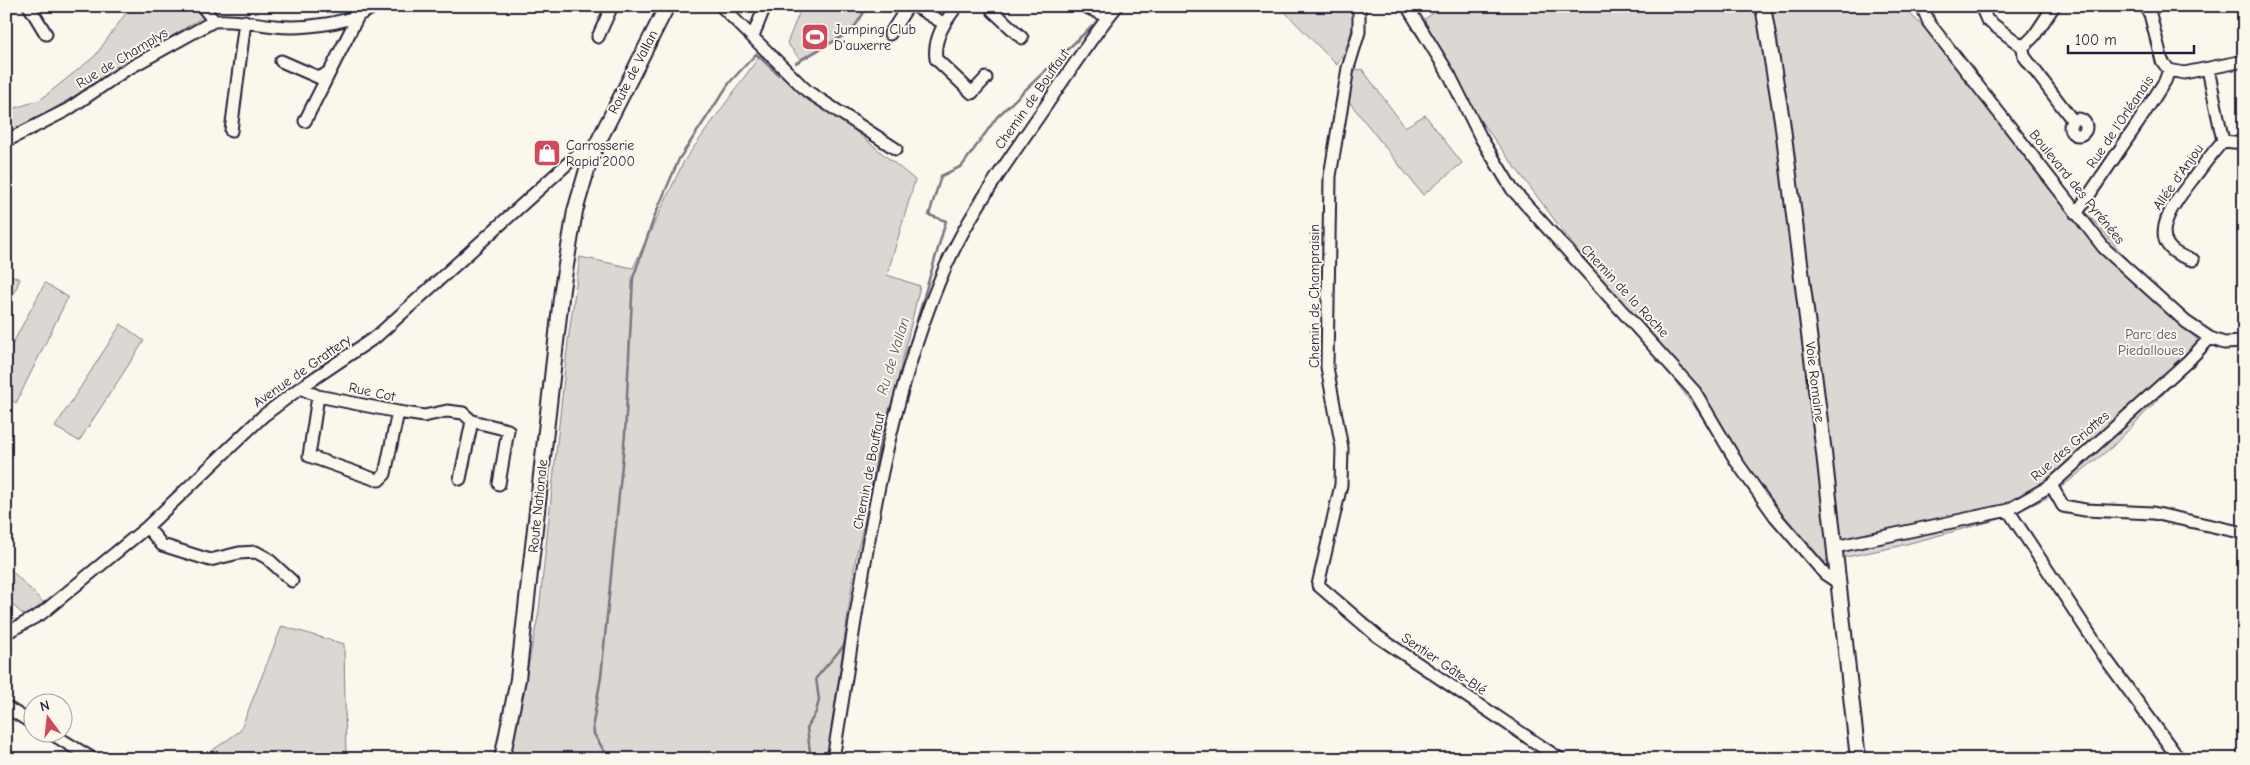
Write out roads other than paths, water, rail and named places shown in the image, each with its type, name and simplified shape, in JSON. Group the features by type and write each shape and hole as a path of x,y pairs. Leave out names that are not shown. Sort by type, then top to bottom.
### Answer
{"main road":[{"name":"Route de Vallan","path":"568,252 575,212 591,156 667,6"},
{"name":"Voie Romaine","path":"1763,6 1782,120 1835,547 1858,759"},
{"name":"Route Nationale","path":"502,759 518,679 568,252"}],"street":[{"path":"29,6 46,34"},
{"path":"202,6 214,21 244,22 277,27 339,24 374,6"},
{"path":"598,37 612,6"},
{"path":"721,6 807,91 896,148"},
{"path":"753,36 764,6"},
{"path":"890,34 908,6"},
{"path":"915,6 943,23"},
{"path":"957,6 943,23 935,53 936,59 972,93 986,78"},
{"path":"990,6 993,12 1022,38"},
{"name":"Chemin de Bouffaut","path":"833,759 885,451 910,365 938,283 950,257 994,180 1097,12 1117,6"},
{"name":"Chemin de Champraisin","path":"1318,585 1341,485 1342,448 1327,367 1330,176 1348,68 1359,32 1359,6"},
{"name":"Chemin de la Roche","path":"1407,6 1450,76 1481,138 1512,189 1696,392 1736,461 1775,516 1825,574 1839,581"},
{"path":"1917,6 1922,6"},
{"name":"Boulevard des Pyrénées","path":"1922,6 1930,23 2104,248 2186,322 2210,338 2224,343 2244,342"},
{"path":"1981,6 1987,20 2024,47"},
{"path":"2054,6 2024,47 2024,56 2073,120"},
{"path":"2144,6 2150,14 2162,61 2169,70 2178,74 2244,61"},
{"path":"305,121 360,14"},
{"name":"Rue de Champlys","path":"6,141 67,110 124,71 214,21"},
{"path":"231,130 244,22"},
{"path":"281,61 320,78 330,71"},
{"name":"Allée d'Anjou","path":"2193,260 2180,256 2168,245 2164,236 2164,222 2176,200 2223,141 2208,69"},
{"name":"Rue de l'Orléanais","path":"2076,214 2138,123 2165,81 2169,70"},
{"path":"2223,141 2244,143"},
{"name":"Avenue de Grattery","path":"6,633 41,614 147,528 263,416 300,388 377,336 577,155 591,156"},
{"name":"Rue des Griottes","path":"1835,547 2008,510 2051,485 2188,361 2210,338"},
{"name":"Rue Cot","path":"300,388 318,396 424,416 447,411 463,413 472,421 508,430 499,484"},
{"path":"318,396 309,456 380,480 385,474 398,412"},
{"path":"460,479 472,421"},
{"path":"2051,485 2063,506 2085,510 2152,513 2244,533"},
{"path":"2008,510 2106,659 2179,759"},
{"path":"147,528 162,545 210,560 239,553 256,552 267,558 292,581"},
{"name":"Sentier Gâte-Blé","path":"1318,585 1377,636 1560,759"},
{"path":"6,707 22,717"},
{"path":"65,742 93,759"}],"waterway":[{"path":"796,63 852,31 868,6"},
{"name":"Ru de Vallan","path":"862,546 881,434 895,396 946,221 929,215 941,176 962,166 997,117 1093,25"},
{"path":"609,759 594,734 593,723 601,677 625,434 633,278 655,215 679,159 730,82 756,54 779,75"},
{"name":"Ru de Vallan","path":"808,759 810,752 807,728 816,712 819,700 816,678 846,643 854,591"}],"place":[{"name":"Jumping Club D'auxerre","path":"815,37"},
{"name":"Carrosserie Rapid'2000","path":"547,153"}],"park label":[{"name":"Parc des Piedalloues","path":"2151,342"}]}
